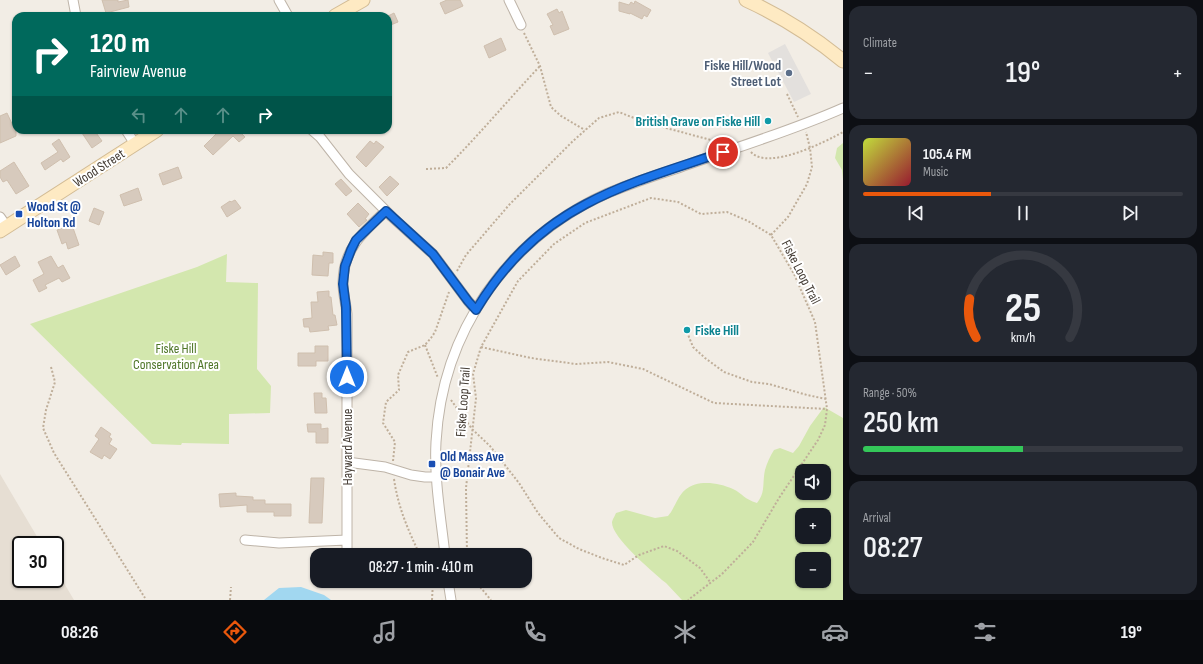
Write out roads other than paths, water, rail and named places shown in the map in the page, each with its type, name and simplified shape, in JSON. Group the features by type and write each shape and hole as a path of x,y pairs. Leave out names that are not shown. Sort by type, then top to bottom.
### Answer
{"street":[{"path":"72,0 75,12"},
{"path":"279,0 286,12"},
{"path":"341,12 363,0"},
{"path":"509,0 520,25"},
{"path":"746,0 773,13 798,28 843,61"},
{"path":"444,548 436,477 436,434 445,382 459,343 476,310 500,275 521,252 549,228 583,205 634,183 750,143 843,108"},
{"path":"129,134 135,144"},
{"name":"Wood Street","path":"2,225 151,134"},
{"path":"317,134 346,171 386,211 433,254 476,310"},
{"name":"Hayward Avenue","path":"347,548 346,307 343,277 348,257 354,243 386,211"},
{"path":"347,462 385,467 410,475 436,477"},
{"path":"245,540 279,543 347,540"},
{"path":"449,588 451,600"}],"water":[{"path":"301,587 324,595 331,600 264,600 279,588"}],"place":[{"name":"Fiske Hill/Wood Street Lot","path":"789,73"},
{"name":"British Grave on Fiske Hill","path":"768,121"},
{"name":"Wood St @ Holton Rd","path":"19,214"},
{"name":"Fiske Hill","path":"687,330"},
{"name":"Old Mass Ave @ Bonair Ave","path":"432,464"}],"park label":[{"name":"Fiske Hill Conservation Area","path":"176,356"}]}
